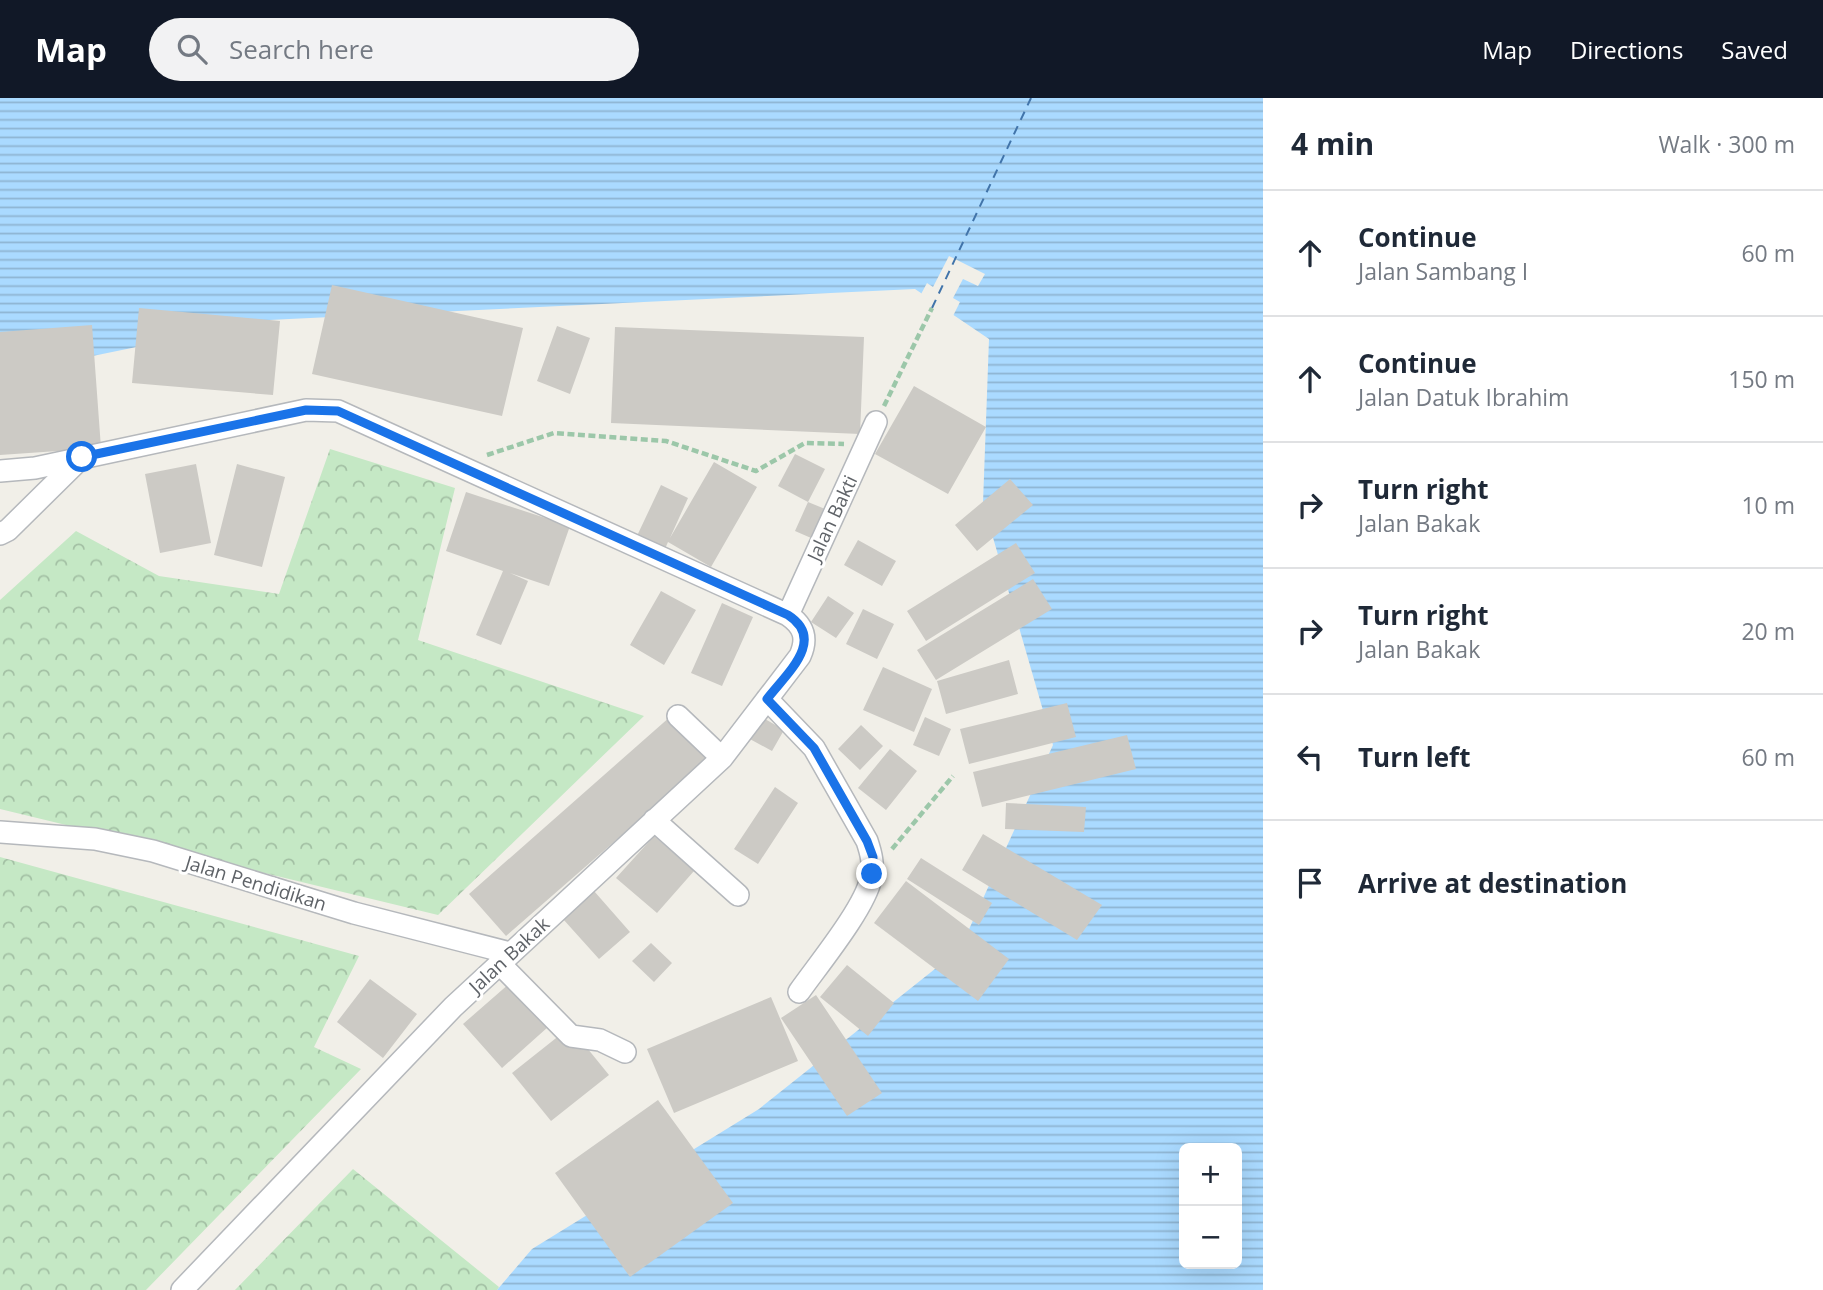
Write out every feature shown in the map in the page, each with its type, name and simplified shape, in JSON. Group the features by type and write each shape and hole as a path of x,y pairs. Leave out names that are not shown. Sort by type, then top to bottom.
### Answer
{"street":[{"path":"0,471 35,468 306,410 338,411 788,615"},
{"name":"Jalan Bakti","path":"788,615 876,422"},
{"path":"0,534 8,530 82,457"},
{"name":"Jalan Bakak","path":"182,1290 398,1062 504,958 722,758 800,656 805,645 803,629 788,615"},
{"path":"767,699 814,748 867,841 873,857 869,888 846,926 799,992"},
{"path":"678,716 722,758"},
{"path":"654,820 738,895"},
{"name":"Jalan Pendidikan","path":"0,832 94,839 153,851 504,958"},
{"path":"504,958 572,1036 600,1040 625,1052"}],"path":[{"path":"876,422 932,308"},
{"path":"456,465 554,433 666,441 756,471 805,443 866,445"},
{"path":"886,855 953,776"}],"green space":[{"path":"330,449 455,488 418,640 644,716 438,915 0,809 0,600 76,531 159,576 279,594"},
{"path":"0,857 359,956 314,1047 361,1069 146,1290 0,1290"},
{"path":"353,1169 499,1287 497,1290 235,1290"}],"water":[{"path":"0,98 1263,98 1263,1290 497,1290 532,1249 759,1109 960,949 1053,745 983,503 989,339 915,289 268,320 0,375"}],"pier":[{"path":"949,256 985,274 978,286 963,279 953,298 960,302 952,318 920,296 927,283 933,287"}],"building":[{"path":"332,285 523,328 502,416 312,374"},
{"path":"139,308 280,321 273,395 132,383"},
{"path":"92,325 101,448 0,455 0,332"},
{"path":"557,326 590,338 570,394 537,381"},
{"path":"615,327 864,337 860,434 611,423"},
{"path":"914,386 986,427 948,494 875,454"},
{"path":"795,454 825,469 808,502 778,486"},
{"path":"714,462 757,487 711,567 668,542 664,551 636,538 661,485 688,498 670,538"},
{"path":"196,464 211,543 160,553 145,474"},
{"path":"237,464 285,477 262,567 214,555"},
{"path":"1010,479 1033,505 977,551 955,525"},
{"path":"466,492 570,526 549,586 510,573 528,581 501,645 476,635 503,571 446,551"},
{"path":"808,502 830,511 818,541 795,531"},
{"path":"858,540 896,561 882,586 844,565"},
{"path":"1016,543 1035,573 926,641 907,611"},
{"path":"1033,579 1052,609 936,680 917,650"},
{"path":"661,591 696,610 664,665 630,645"},
{"path":"828,596 854,613 836,638 811,622"},
{"path":"722,603 753,617 722,686 691,673"},
{"path":"863,609 894,624 877,659 846,644"},
{"path":"1009,660 1018,694 946,714 937,681"},
{"path":"883,667 932,689 914,732 863,710"},
{"path":"1067,703 1076,737 969,764 960,729"},
{"path":"671,716 709,759 506,936 469,894"},
{"path":"760,716 784,730 772,751 748,738"},
{"path":"925,717 951,729 939,756 913,745"},
{"path":"861,725 883,746 860,770 838,749"},
{"path":"1127,735 1136,769 982,807 973,772"},
{"path":"890,749 917,771 886,810 858,788"},
{"path":"775,787 798,803 758,864 734,849"},
{"path":"1006,803 1086,807 1084,832 1005,829"},
{"path":"983,834 1102,905 1077,940 962,870"},
{"path":"654,836 694,871 657,913 616,878"},
{"path":"921,858 992,903 979,925 907,879"},
{"path":"906,881 1009,959 978,1001 874,923"},
{"path":"594,891 630,932 599,959 563,919"},
{"path":"651,943 672,963 654,982 632,961"},
{"path":"847,965 894,1003 868,1036 820,997"},
{"path":"370,979 417,1014 383,1058 337,1022"},
{"path":"510,983 548,1027 502,1068 463,1024"},
{"path":"816,995 882,1093 847,1116 781,1018"},
{"path":"771,997 798,1061 674,1113 647,1049"},
{"path":"570,1027 609,1075 551,1121 512,1073"},
{"path":"658,1100 733,1203 630,1277 555,1173"}],"ferry route":[{"path":"932,308 1031,98"}],"route":[{"path":"82,457 306,410 338,411 788,615 803,629 805,645 800,656 767,699 814,748 867,841 873,857 872,874"}]}
